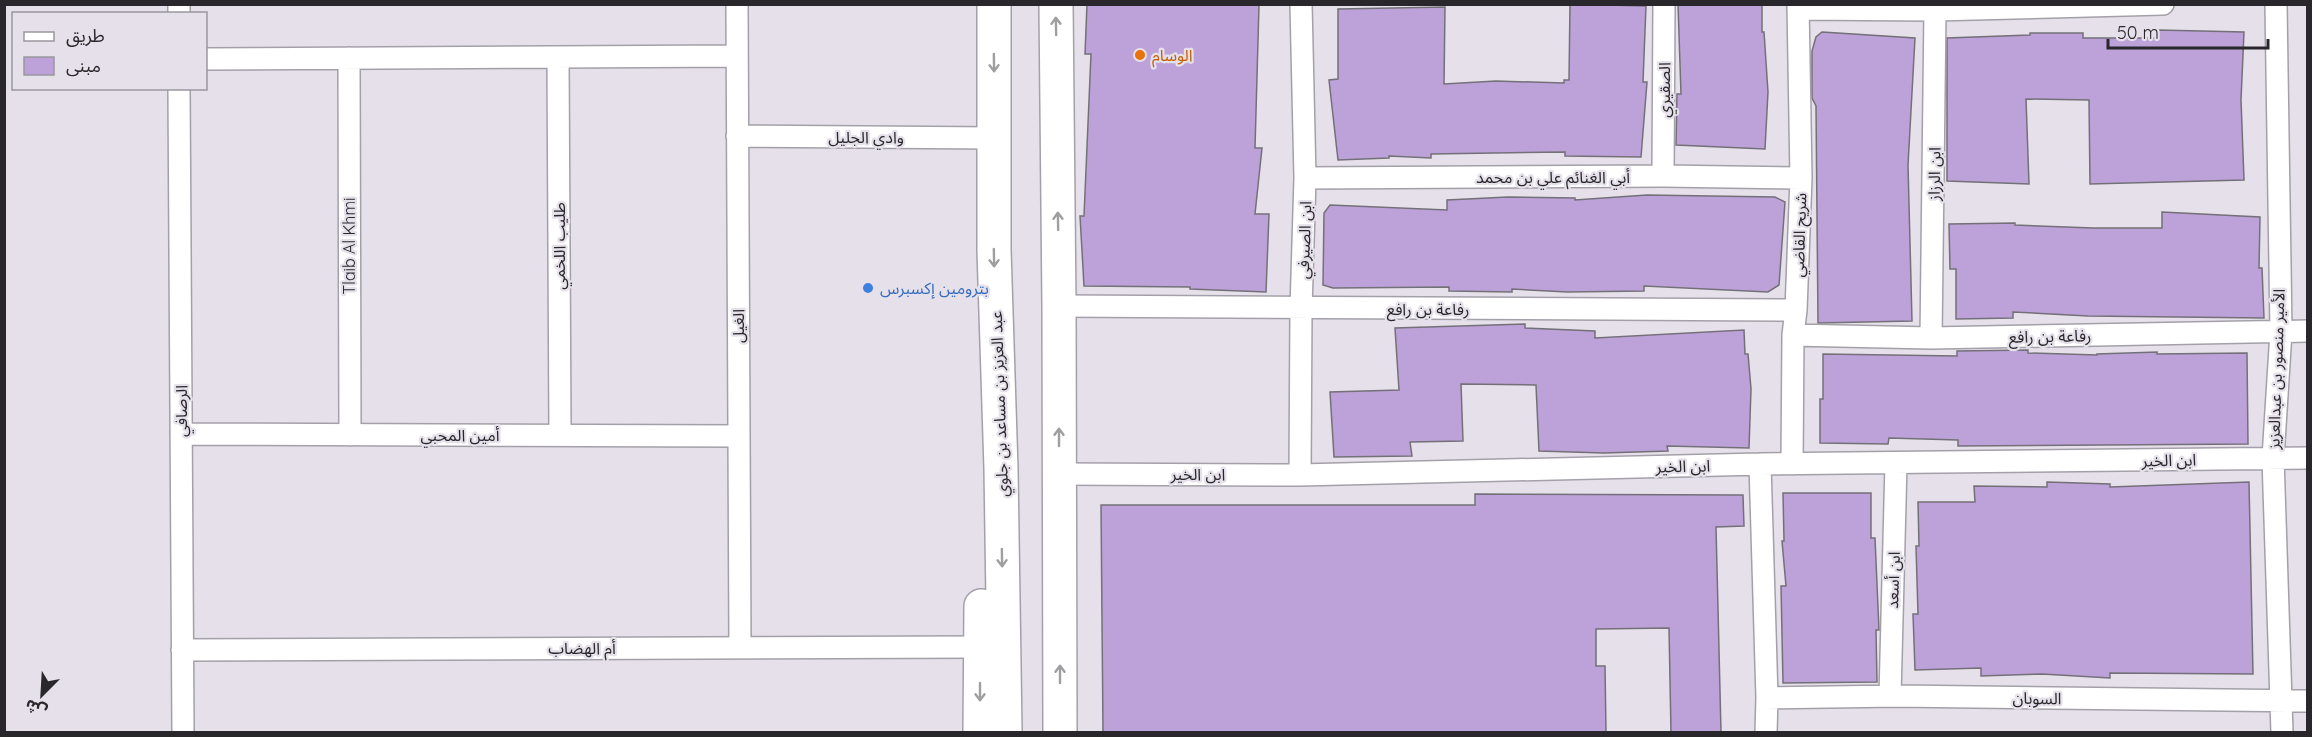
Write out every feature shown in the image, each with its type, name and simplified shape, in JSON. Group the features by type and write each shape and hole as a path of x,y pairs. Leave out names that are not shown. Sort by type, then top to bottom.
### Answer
{"main road":[{"name":"عبد العزيز بن مساعد بن جلوي","path":"994,4 994,250 1001,469 1005,732"},
{"path":"1056,4 1060,732"},
{"path":"980,732 981,528 1001,469"}],"street":[{"name":"الغيل","path":"737,4 740,647"},
{"name":"ابن الصيرفي","path":"1300,475 1305,178 1301,4"},
{"name":"الصقيري","path":"1663,176 1664,4"},
{"path":"1798,7 1935,10 2163,4"},
{"name":"الأمير منصور بن عبدالعزيز","path":"2276,4 2281,332 2273,458 2282,732"},
{"name":"شريح القاضي","path":"1792,464 1793,335 1801,178 1798,7"},
{"name":"ابن الرزاز","path":"1931,338 1935,10"},
{"path":"207,59 737,56"},
{"name":"طليب اللخمي","path":"558,57 560,435"},
{"name":"Tlaib Al Khmi","path":"349,58 350,435"},
{"name":"الرصافي","path":"179,90 183,732"},
{"name":"وادي الجليل","path":"737,136 995,138"},
{"name":"أبي الغنائم علي بن محمد","path":"1305,178 1663,176 1801,178"},
{"name":"رفاعة بن رافع","path":"1059,306 1796,310"},
{"name":"رفاعة بن رافع","path":"1793,335 1931,338 2307,331"},
{"name":"أمين المحبي","path":"181,434 739,436"},
{"name":"ابن الخير","path":"1059,474 1300,475 1760,464 2307,458"},
{"name":"ابن أسعد","path":"1890,696 1896,463"},
{"path":"1760,464 1766,732"},
{"name":"أم الهضاب","path":"182,650 981,647"},
{"name":"السوبان","path":"1767,698 1890,696 2307,701"}],"building":[{"path":"1087,4 1259,5 1255,148 1262,148 1255,214 1269,214 1266,292 1190,289 1190,287 1084,286 1080,216 1084,216 1091,54 1085,54"},
{"path":"1570,4 1646,6 1643,82 1647,82 1641,157 1565,156 1565,152 1431,154 1431,158 1389,156 1389,158 1338,160 1329,80 1338,79 1338,9 1445,7 1444,84 1496,81 1564,83 1564,80 1569,80"},
{"path":"1678,4 1762,4 1762,32 1764,32 1768,92 1765,149 1676,145 1677,94 1681,94"},
{"path":"2158,30 2244,32 2241,100 2244,180 2090,184 2089,100 2026,99 2029,184 1947,181 1947,38 2030,35 2030,33 2083,33 2083,38 2158,38"},
{"path":"1822,32 1915,38 1908,165 1912,321 1818,323 1816,106 1812,98 1812,51 1816,37"},
{"path":"1647,195 1775,197 1785,202 1779,285 1768,292 1644,286 1644,291 1567,292 1512,289 1512,292 1449,291 1449,287 1333,288 1323,285 1324,213 1330,205 1447,210 1447,200 1508,197 1575,198 1575,200"},
{"path":"2162,212 2260,217 2259,268 2262,268 2264,318 2088,316 2013,312 2013,318 1956,319 1956,269 1950,269 1949,224 2015,223 2015,225 2093,228 2162,228"},
{"path":"1525,324 1525,328 1595,331 1595,338 1744,330 1745,354 1748,354 1751,389 1749,448 1667,446 1668,451 1604,453 1539,451 1536,385 1461,384 1463,441 1410,442 1412,456 1334,457 1330,392 1399,390 1395,328"},
{"path":"2028,350 2028,353 2097,355 2157,352 2157,354 2247,353 2248,444 1958,446 1958,440 1889,438 1888,444 1820,443 1823,354 1957,356 1957,351"},
{"path":"2047,482 2110,484 2110,487 2249,482 2253,674 2110,673 2110,678 2042,674 1981,676 1981,668 1915,670 1913,614 1918,614 1916,546 1919,546 1918,502 1975,502 1974,486 2047,487"},
{"path":"1783,493 1871,493 1871,538 1875,538 1879,630 1876,630 1877,682 1783,683 1781,586 1786,586 1782,541 1784,541"},
{"path":"1475,494 1743,495 1744,526 1716,527 1721,732 1671,732 1669,628 1596,629 1596,666 1605,666 1606,732 1103,732 1101,505 1475,505"}],"place":[{"name":"الوسام","path":"1140,55"},
{"name":"بترومين إكسبرس","path":"868,288"}]}
